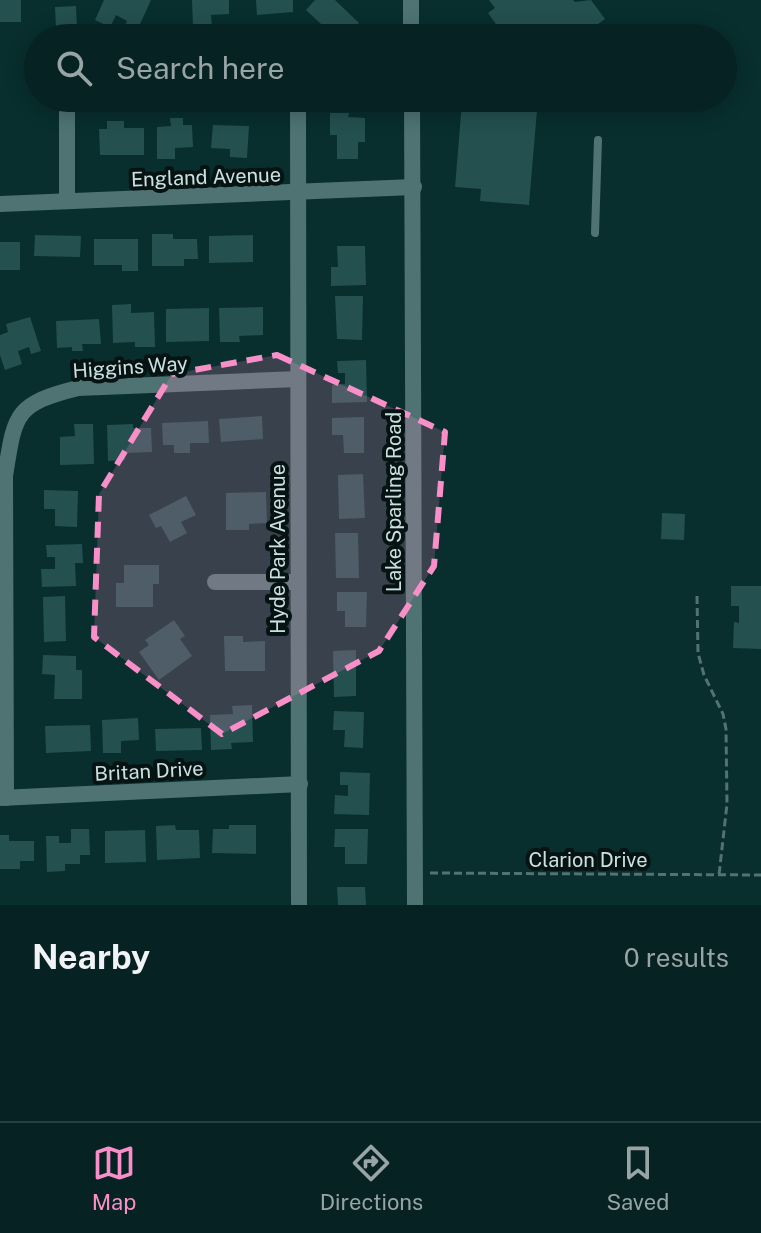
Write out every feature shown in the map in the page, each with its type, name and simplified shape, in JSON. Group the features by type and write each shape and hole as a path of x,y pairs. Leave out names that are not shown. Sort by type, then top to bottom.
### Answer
{"street":[{"path":"411,0 411,24"},
{"path":"67,112 67,201"},
{"name":"Hyde Park Avenue","path":"298,112 299,905"},
{"name":"Lake Sparling Road","path":"412,112 415,905"},
{"name":"England Avenue","path":"0,204 414,187"},
{"name":"Higgins Way","path":"3,798 5,476 11,439 20,413 43,397 78,388 298,379"},
{"path":"215,582 298,582"},
{"name":"Britan Drive","path":"3,798 300,784"}],"lane":[{"path":"595,233 598,140"}],"path":[{"path":"697,596 698,653 726,729 727,804 719,875"},
{"name":"Clarion Drive","path":"414,873 761,875"}],"highlighted area":[{"path":"277,355 445,432 434,566 379,651 222,734 94,637 99,494 172,374"}],"building":[{"path":"0,0 21,0 21,22 0,22"},
{"path":"104,0 151,0 140,24 126,24 127,21 116,15 112,24 95,20"},
{"path":"192,0 229,0 229,14 211,15 212,24 193,24"},
{"path":"256,0 293,0 293,12 257,15"},
{"path":"315,0 335,0 359,23 321,24 306,10"},
{"path":"489,0 591,0 605,19 598,24 496,24 488,13 495,8"},
{"path":"76,6 77,24 56,24 55,7"},
{"path":"461,112 537,112 529,205 480,201 481,189 455,187"},
{"path":"330,113 349,113 348,117 365,118 365,142 358,142 358,159 337,159 337,135 330,135"},
{"path":"170,118 183,118 183,125 192,125 193,147 175,148 175,159 157,159 157,127 171,126"},
{"path":"107,121 124,121 124,128 144,128 144,155 100,155 99,129 107,129"},
{"path":"213,125 249,126 247,158 230,157 230,149 211,148"},
{"path":"152,234 173,234 173,239 197,239 198,259 184,259 184,266 152,266"},
{"path":"35,235 81,236 80,257 34,256"},
{"path":"253,235 253,262 209,263 209,236"},
{"path":"94,239 138,239 138,271 122,271 122,265 94,265"},
{"path":"0,242 20,242 20,270 0,270"},
{"path":"337,246 365,246 366,285 331,286 331,267 338,267"},
{"path":"335,296 363,296 362,340 337,339"},
{"path":"131,304 131,313 154,312 155,347 135,347 135,342 113,343 112,305"},
{"path":"263,307 263,335 239,336 240,342 220,342 219,308"},
{"path":"209,308 209,341 166,342 166,309"},
{"path":"30,317 41,351 31,354 29,347 18,351 22,364 5,370 0,355 0,335 8,332 6,324"},
{"path":"99,319 101,344 82,344 83,351 72,351 72,347 57,348 56,321"},
{"path":"366,360 367,402 332,403 332,385 345,384 345,373 338,373 337,361"},
{"path":"262,416 263,439 221,442 219,419"},
{"path":"364,417 364,453 344,453 343,435 332,435 332,418"},
{"path":"208,421 209,443 190,443 190,453 174,453 174,445 163,445 162,423"},
{"path":"74,424 93,424 94,464 60,465 60,437 75,436"},
{"path":"133,424 133,428 151,428 152,452 125,453 125,460 108,461 107,425"},
{"path":"363,474 365,518 339,519 338,475"},
{"path":"44,490 78,491 77,527 55,526 55,509 44,509"},
{"path":"266,492 267,523 249,524 249,530 226,530 226,493"},
{"path":"186,496 196,515 181,522 187,533 170,542 161,526 156,528 149,515"},
{"path":"662,513 685,514 684,540 661,539"},
{"path":"335,533 358,533 359,578 336,578"},
{"path":"82,544 83,563 75,563 76,586 42,587 41,569 55,569 55,557 47,557 46,545"},
{"path":"124,565 159,565 159,584 153,584 153,607 116,607 116,583 124,583"},
{"path":"731,586 761,586 761,649 733,648 734,622 739,623 739,606 731,606"},
{"path":"337,592 367,592 366,627 345,627 345,611 337,611"},
{"path":"65,596 66,641 44,642 43,597"},
{"path":"174,620 185,636 180,639 192,656 159,680 139,652 149,645 145,640"},
{"path":"224,636 243,636 243,642 265,641 265,671 225,671"},
{"path":"356,650 356,696 334,697 333,651"},
{"path":"43,655 76,656 76,670 82,670 82,699 54,699 55,675 42,674"},
{"path":"252,705 253,742 231,743 232,749 211,750 210,715 233,714 232,706"},
{"path":"334,711 364,712 363,748 344,747 345,730 333,730"},
{"path":"138,718 139,740 121,741 121,753 103,753 102,720"},
{"path":"90,725 91,751 46,753 45,726"},
{"path":"201,728 202,750 156,751 155,729"},
{"path":"340,772 370,773 369,815 334,814 335,795 348,796 348,785 340,785"},
{"path":"175,825 176,830 199,830 200,858 157,860 156,826"},
{"path":"229,825 256,825 256,854 212,853 213,829 229,829"},
{"path":"71,829 89,829 90,855 80,855 80,864 65,864 65,871 47,872 46,836 59,836 59,843 71,843"},
{"path":"335,829 368,829 367,864 345,864 345,847 334,847"},
{"path":"145,830 146,862 105,863 105,831"},
{"path":"0,835 9,835 9,841 34,841 34,861 20,861 20,869 0,869"},
{"path":"337,887 365,887 366,905 338,905"}]}
